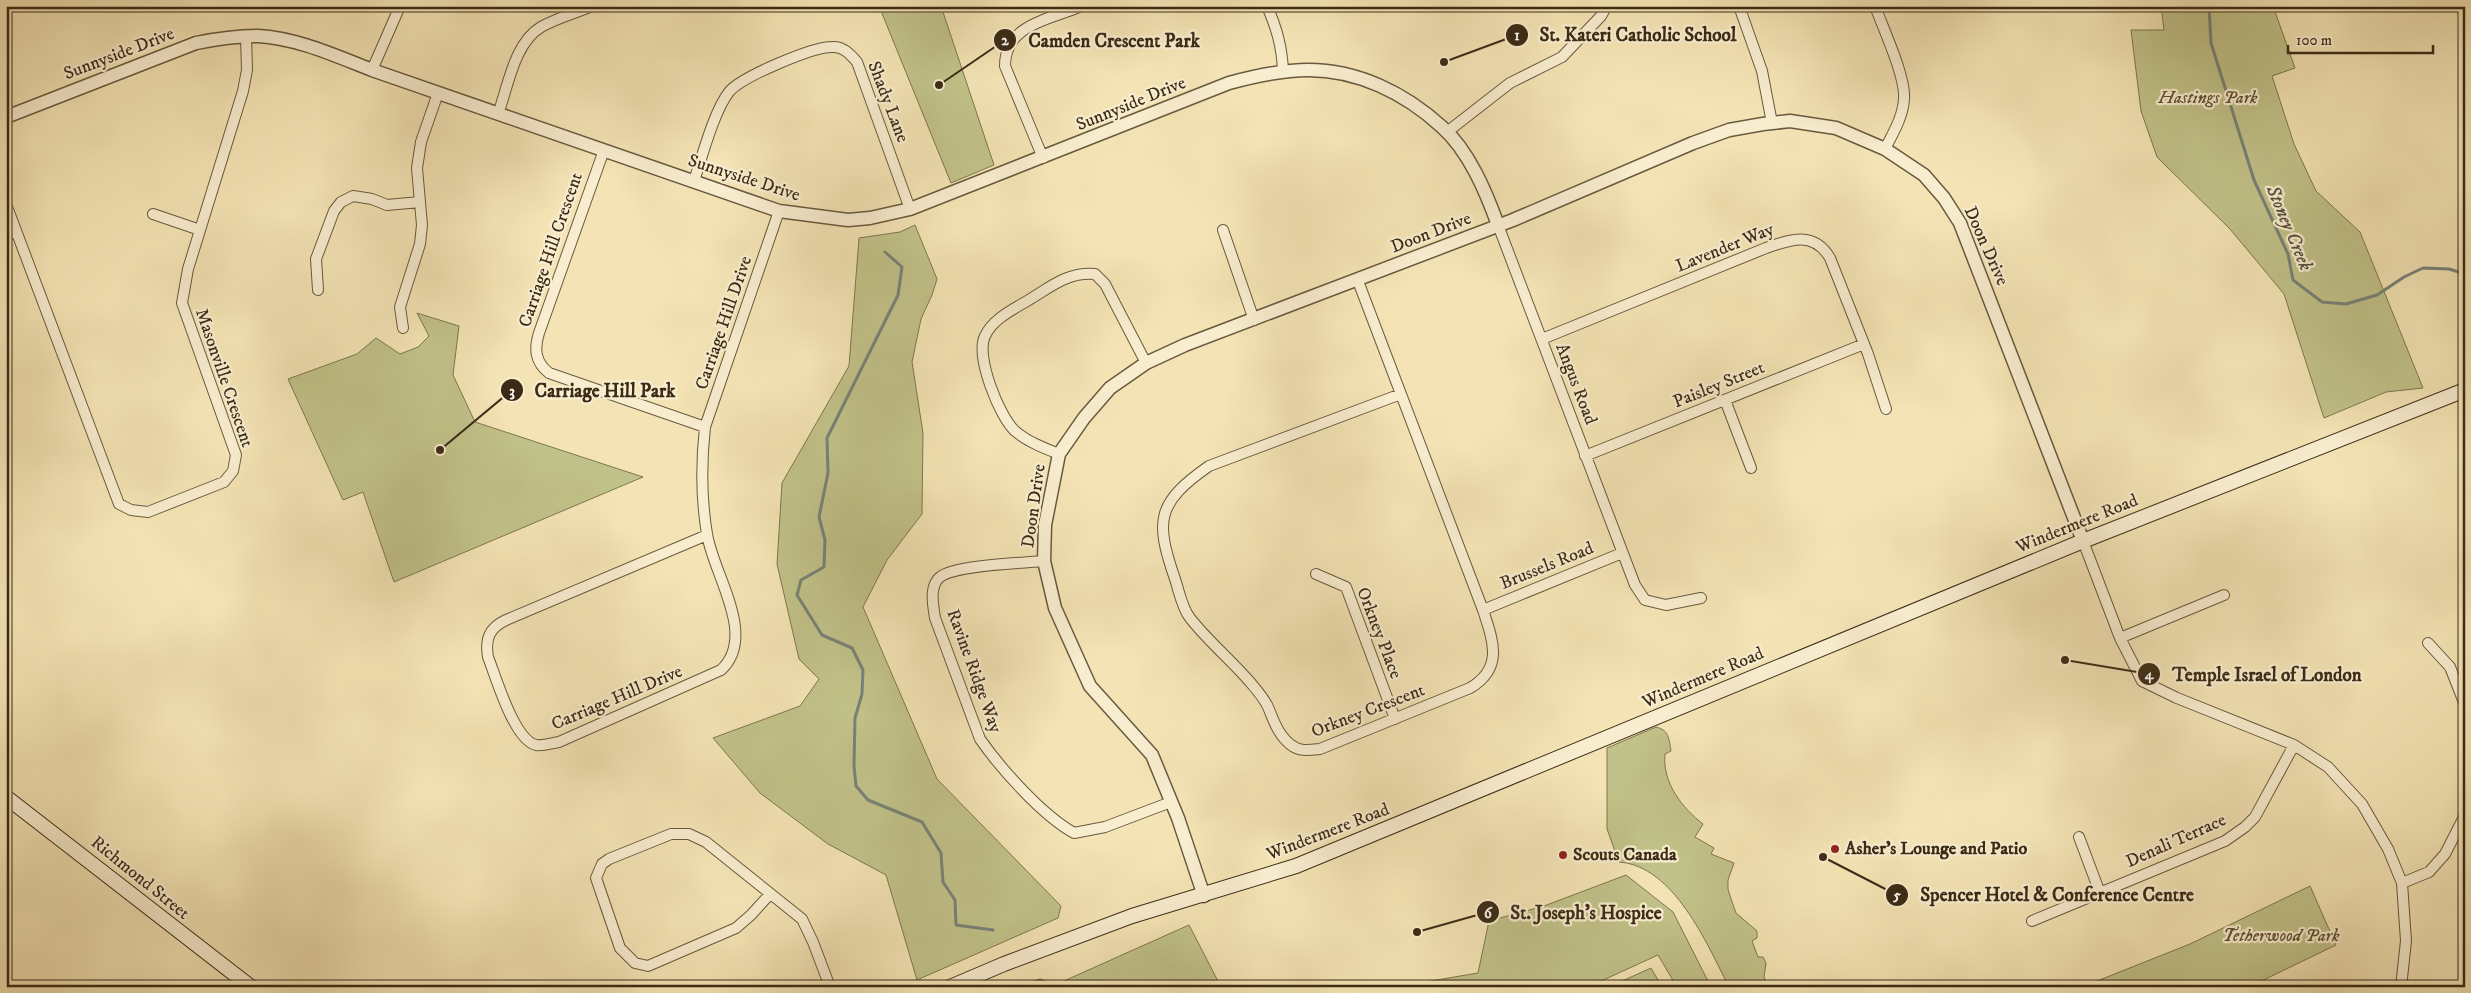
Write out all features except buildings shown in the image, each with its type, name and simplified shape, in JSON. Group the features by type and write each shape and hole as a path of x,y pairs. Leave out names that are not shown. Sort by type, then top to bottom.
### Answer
{"main road":[{"name":"Windermere Road","path":"950,987 1004,964 1132,916 1204,896 1296,866 2083,541 2465,390"},
{"name":"Richmond Street","path":"6,797 251,987"}],"street":[{"path":"372,70 400,6"},
{"path":"498,114 514,65 525,43 540,28 592,6"},
{"path":"1043,158 1005,66 1005,53 1010,41 1019,32 1082,6"},
{"path":"1267,6 1280,38 1283,72"},
{"path":"1447,132 1510,83 1562,57 1601,16 1606,6"},
{"path":"1739,6 1762,72 1772,123"},
{"path":"1875,6 1902,82 1904,97 1902,113 1885,149"},
{"name":"Sunnyside Drive","path":"6,117 196,43 246,37 286,40 326,52 372,70 779,211 848,220 870,218 910,209 1229,83 1283,72 1309,70 1346,74 1364,78 1380,85 1412,104 1447,132 1468,160 1486,191 1498,226"},
{"name":"Masonville Crescent","path":"6,204 119,504 131,510 148,512 224,482 233,470 236,455 182,303 188,269 243,91 247,70 246,37"},
{"name":"Shady Lane","path":"694,181 719,110 729,92 747,78 818,48 834,46 848,51 857,62 910,209"},
{"path":"403,328 400,307 420,244 422,225 417,168 421,142 438,93"},
{"name":"Doon Drive","path":"1204,896 1171,802 1152,755 1090,686 1055,608 1044,561 1045,525 1059,454 1084,418 1110,388 1146,363 1185,345 1358,281 1498,226 1692,143 1729,130 1772,123 1813,123 1836,128 1885,149 1924,175 1944,198 1960,223 2083,541"},
{"name":"Carriage Hill Crescent","path":"604,150 539,333 536,344 537,358 541,367 549,373 705,427"},
{"path":"318,290 316,259 334,211 341,202 353,196 372,199 387,205 420,202"},
{"name":"Carriage Hill Drive","path":"707,535 496,625 489,633 488,657 516,728 527,740 536,745 559,742 721,670 730,662 735,650 735,625 707,535 701,485 705,427 779,211"},
{"path":"153,214 200,230"},
{"name":"Angus Road","path":"1498,226 1635,586 1645,600 1666,605 1701,598"},
{"path":"1223,230 1254,320"},
{"path":"6,236 16,231"},
{"name":"Lavender Way","path":"1542,340 1793,238 1808,240 1824,248 1864,344 1886,409"},
{"path":"1059,454 1026,439 1003,418 983,360 981,345 993,323 1065,277 1081,273 1095,274 1105,284 1146,363"},
{"name":"Orkney Crescent","path":"1358,281 1401,394 1483,610 1492,641 1493,654 1491,668 1482,681 1470,688 1320,749 1307,751 1293,747 1284,739 1273,721 1268,706 1250,682 1189,617 1163,546 1161,526 1166,509 1177,494 1192,478 1209,466 1401,394"},
{"name":"Paisley Street","path":"1586,456 1864,344"},
{"path":"1725,400 1751,468"},
{"path":"2083,541 2120,638 2142,681 2176,698 2294,745 2328,767 2362,804 2388,849 2402,882 2406,941 2401,987"},
{"name":"Brussels Road","path":"1483,610 1622,553"},
{"name":"Ravine Ridge Way","path":"1044,561 959,569 941,576 935,586 932,600 935,618 980,739 991,755 1056,823 1074,833 1105,827 1171,802"},
{"name":"Orkney Place","path":"1316,574 1346,587 1395,719"},
{"path":"2120,638 2224,595"},
{"path":"2428,643 2450,667 2465,705"},
{"name":"Denali Terrace","path":"2032,921 2225,841 2245,827 2255,817 2294,745"},
{"path":"2402,882 2429,872 2445,854 2465,816"},
{"path":"770,894 736,928 648,966 635,963 620,948 596,878 602,864 609,859 671,834 689,834 706,842 802,919 830,987"},
{"path":"2079,837 2100,893"}],"green space":[{"path":"879,6 941,6 994,165 951,183"},
{"name":"Hastings Park","path":"2161,6 2273,6 2295,68 2272,76 2294,144 2316,191 2360,232 2423,388 2386,392 2324,418 2284,294 2230,229 2157,157 2141,111 2131,30 2164,30"},
{"path":"915,225 937,279 921,319 912,362 923,433 922,514 887,560 863,607 937,779 1061,906 1058,918 917,980 886,875 828,844 760,793 713,738 800,706 819,679 799,659 777,564 782,483 849,366 859,238 900,232"},
{"path":"417,313 459,326 453,375 475,422 643,477 394,582 363,492 343,500 288,379 357,354 376,338 400,354 418,347 429,336"},
{"path":"1656,727 1664,730 1669,739 1671,751 1665,754 1665,764 1670,784 1681,802 1703,824 1695,837 1714,848 1711,854 1734,863 1728,880 1728,889 1736,913 1757,931 1757,938 1752,941 1758,957 1763,957 1766,963 1764,977 1768,987 1729,987 1699,930 1672,892 1656,877 1639,867 1619,862 1607,829 1607,748"},
{"path":"1626,875 1673,912 1711,987 1677,987 1658,955 1588,987 1395,987 1478,973 1489,921 1544,906"},
{"name":"Tetherwood Park","path":"2310,886 2336,945 2249,987 2082,987 2190,944"},
{"path":"1189,925 1221,987 1051,987 1055,985"},
{"path":"1651,968 1662,987 1609,987"}],"waterway":[{"name":"Stoney Creek","path":"2209,6 2211,43 2254,180 2288,254 2293,280 2322,302 2346,304 2377,295 2404,277 2423,268 2449,269 2465,274"},
{"path":"885,252 902,267 898,295 827,438 828,473 819,517 825,540 824,567 801,580 797,595 822,635 852,648 863,670 862,694 855,718 854,766 856,786 868,800 922,822 941,853 943,882 955,900 956,925 993,930"},
{"path":"1030,983 1040,980 1059,987"}],"place":[{"name":"St. Kateri Catholic School","path":"1444,62"},
{"name":"Camden Crescent Park","path":"939,85"},
{"name":"Carriage Hill Park","path":"440,450"},
{"name":"Temple Israel of London","path":"2065,660"},
{"name":"Asher’s Lounge and Patio","path":"1835,849"},
{"name":"Scouts Canada","path":"1563,855"},
{"name":"Spencer Hotel & Conference Centre","path":"1823,857"},
{"name":"St. Joseph's Hospice","path":"1417,932"}]}
